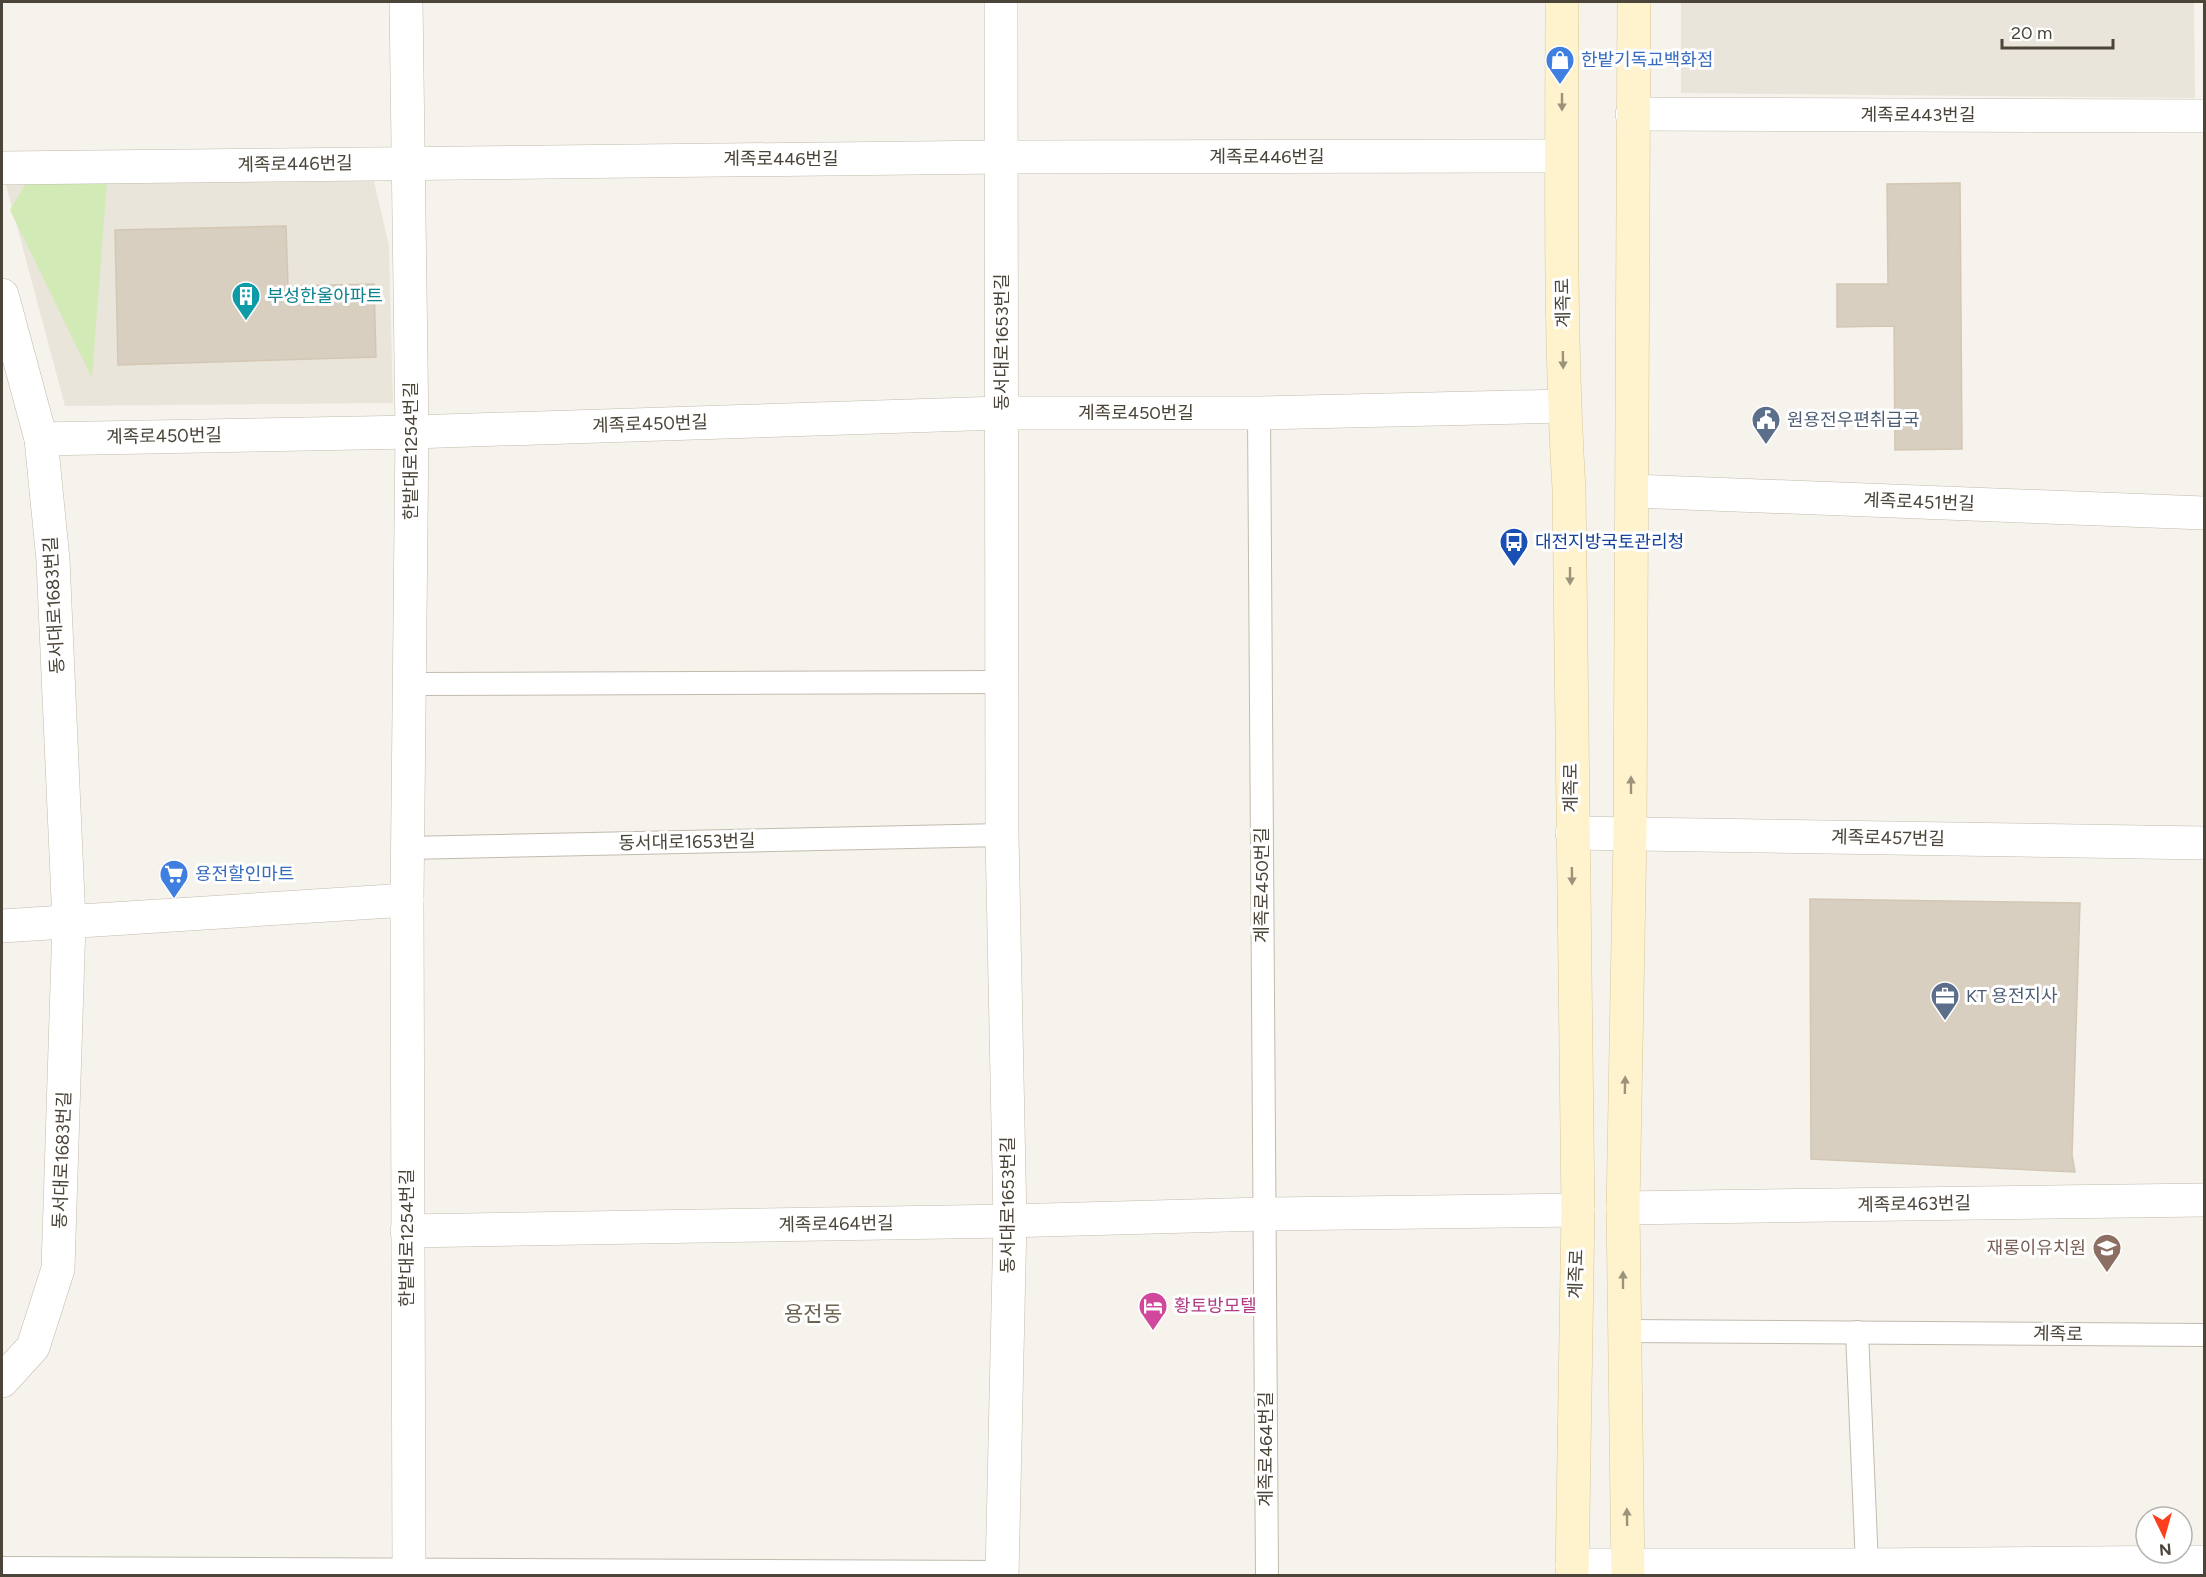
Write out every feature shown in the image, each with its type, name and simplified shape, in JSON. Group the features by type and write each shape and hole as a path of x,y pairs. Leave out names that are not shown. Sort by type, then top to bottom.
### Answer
{"main road":[{"name":"계족로","path":"1562,2 1564,406 1569,489 1578,1210 1572,1570"},
{"path":"1628,1570 1623,1208 1630,834 1634,2"}],"street":[{"name":"한밭대로1254번길","path":"406,2 412,432 407,900 409,1573"},
{"name":"동서대로1653번길","path":"1001,2 1002,835 1010,1221 1002,1574"},
{"name":"계족로443번길","path":"1632,114 2205,116"},
{"name":"계족로446번길","path":"2,168 1002,157 1561,156"},
{"name":"동서대로1683번길","path":"2,295 41,439 53,560 69,922 58,1269 33,1347 2,1381"},
{"name":"계족로450번길","path":"41,439 412,432 1001,413 1259,413 1564,406"},
{"name":"계족로451번길","path":"1633,491 2205,513"},
{"name":"계족로457번길","path":"1572,833 2205,843"},
{"path":"2,926 407,900"},
{"name":"계족로463번길","path":"1623,1208 2205,1200"},
{"name":"계족로464번길","path":"407,1231 1578,1210"},
{"path":"1572,1570 2205,1562"}],"lane":[{"name":"계족로450번길","path":"1259,413 1264,1214"},
{"path":"410,684 1002,682"},
{"name":"동서대로1653번길","path":"408,848 1002,835"},
{"name":"계족로464번길","path":"1264,1214 1267,1575"},
{"name":"계족로","path":"1624,1331 2205,1335"},
{"path":"1857,1332 1867,1565"},
{"path":"2,1568 409,1573 1002,1574"}],"shaded area":[{"path":"1681,2 2194,2 2195,98 1681,93"},
{"path":"3,174 374,181 389,246 393,403 65,406"}],"green space":[{"path":"30,176 107,182 92,378 10,210"}],"building":[{"path":"1960,183 1962,449 1895,450 1894,326 1837,327 1837,284 1888,284 1887,184"},
{"name":"부성한울아파트","path":"286,226 288,286 374,284 376,357 118,365 115,230"},
{"path":"1810,899 2080,903 2072,1155 2075,1172 1811,1159"}],"place":[{"name":"한밭기독교백화점","path":"1560,86"},
{"name":"부성한울아파트","path":"246,322"},
{"name":"원용전우편취급국","path":"1766,446"},
{"name":"대전지방국토관리청","path":"1514,568"},
{"name":"용전할인마트","path":"174,900"},
{"name":"KT 용전지사","path":"1945,1022"},
{"name":"재롱이유치원","path":"2107,1274"},
{"name":"황토방모텔","path":"1153,1332"}],"district":[{"name":"용전동","path":"813,1314"}]}
